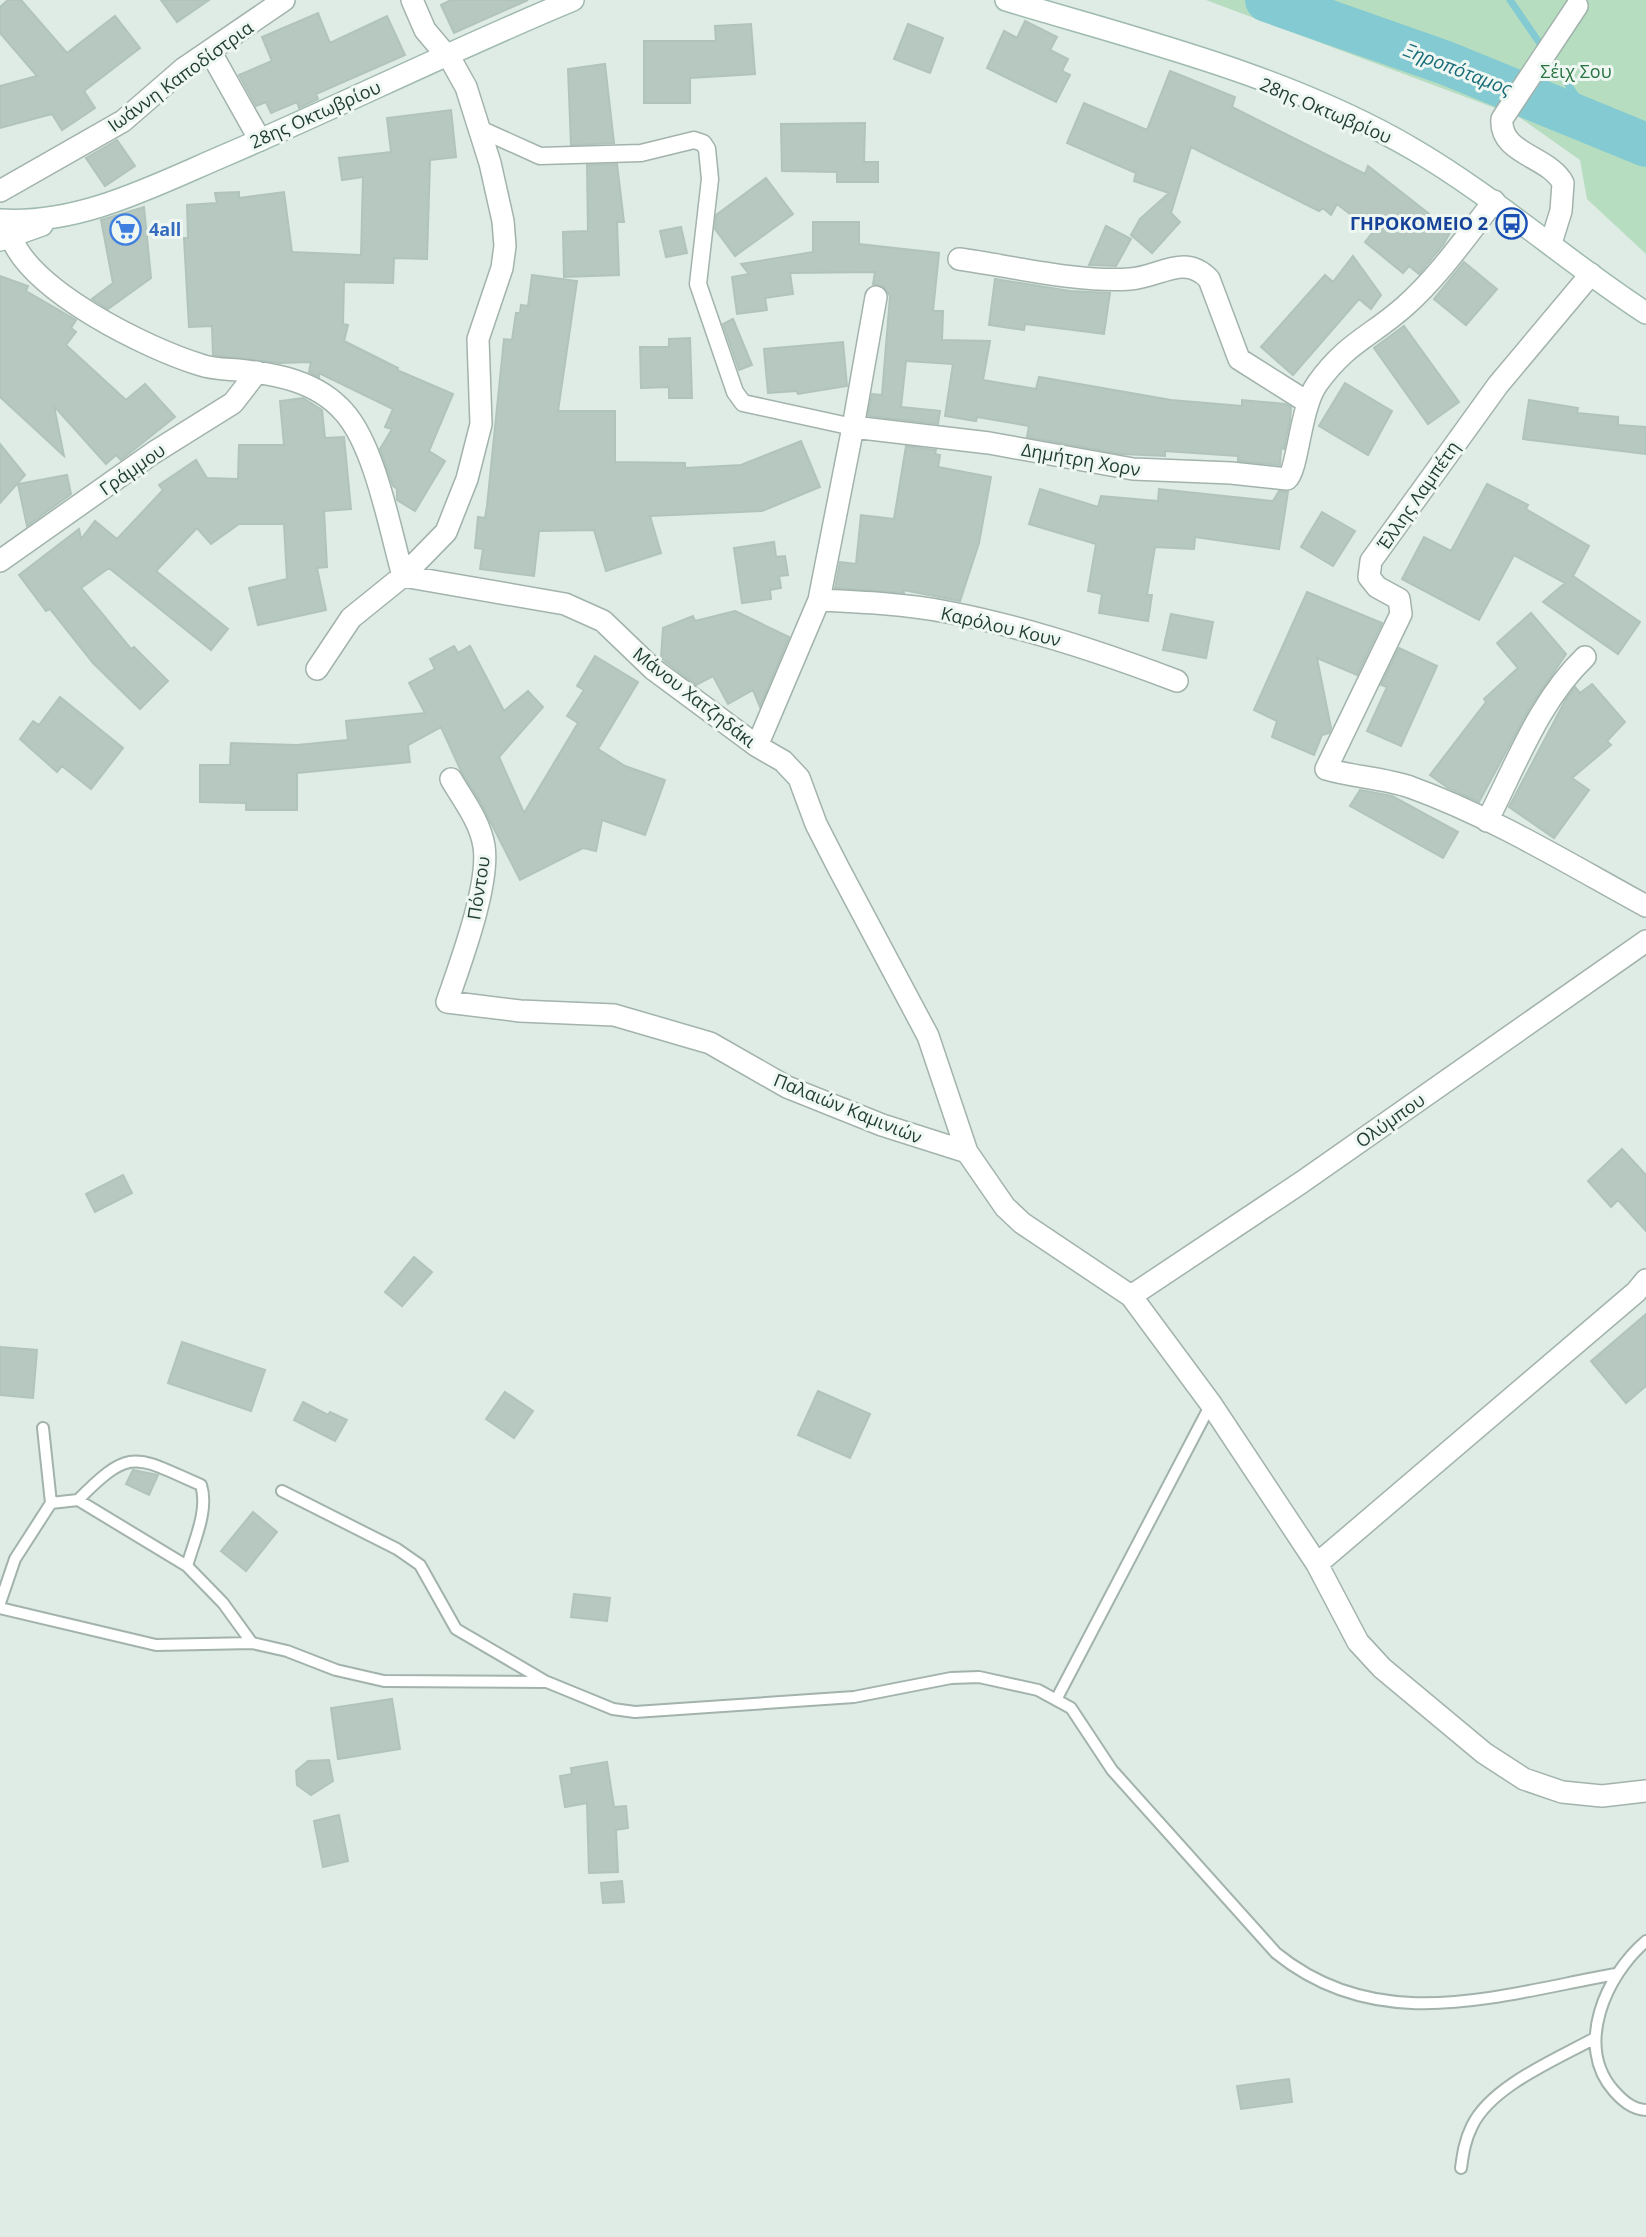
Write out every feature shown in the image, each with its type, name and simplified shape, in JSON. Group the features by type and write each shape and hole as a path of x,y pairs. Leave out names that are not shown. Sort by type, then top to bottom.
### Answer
{"street":[{"name":"Ιωάννη Καποδίστρια","path":"0,191 123,121 183,69 284,0"},
{"path":"317,669 351,618 403,576 446,532 467,479 481,424 478,338 502,268 505,246 503,221 480,129 466,87 447,55 425,30 412,0"},
{"name":"28ης Οκτωβρίου","path":"4,232 113,201 260,140 573,0"},
{"name":"28ης Οκτωβρίου","path":"1006,0 1146,41 1340,111 1412,148 1494,201 1646,313"},
{"path":"1551,243 1561,211 1563,183 1552,169 1508,141 1503,134 1502,118 1577,6"},
{"path":"210,51 260,140"},
{"path":"480,129 540,156 641,153 694,140 703,143 707,149 710,179 698,285 734,392 743,403 853,427"},
{"name":"Δημήτρη Χορν","path":"853,427 989,443 1133,469 1231,473 1281,480 1290,477 1307,402 1340,354 1404,307 1494,201"},
{"path":"4,232 21,260 36,273 125,334 203,366 257,372 313,386 345,412 366,446 403,576"},
{"path":"960,259 1121,280 1153,275 1178,265 1192,267 1209,279 1238,359 1307,402"},
{"name":"Έλλης Λαμπέτη","path":"1488,821 1400,784 1326,769 1401,614 1399,599 1377,587 1369,578 1371,561 1498,386 1591,274"},
{"path":"757,746 819,600 876,297"},
{"name":"Γράμμου","path":"0,561 153,453 233,403 257,372"},
{"name":"Μάνου Χατζηδάκι","path":"403,576 565,604 603,621 653,669 757,746 783,761 799,778 816,824 928,1035 967,1152 1005,1207 1022,1223 1131,1296 1211,1404 1317,1564 1358,1642 1382,1668 1484,1754 1524,1779 1562,1792 1602,1796 1646,1791"},
{"name":"Καρόλου Κουν","path":"819,600 944,611 1024,629 1096,650 1177,681"},
{"path":"1585,657 1563,680 1546,706 1488,821 1646,906"},
{"name":"Πόντου","path":"447,1002 472,930 485,848 478,824 451,779"},
{"name":"Ολύμπου","path":"1131,1296 1302,1182 1646,941"},
{"name":"Παλαιών Καμινιών","path":"447,1002 520,1011 614,1015 710,1043 787,1087 882,1125 967,1152"},
{"path":"1317,1564 1636,1292 1646,1280"}],"lane":[{"path":"1058,1698 1211,1404"},
{"path":"43,1428 51,1503 15,1559 0,1606 156,1645 251,1643 288,1651 336,1670 384,1681 547,1682"},
{"path":"78,1500 108,1469 133,1461 142,1460 201,1485 204,1494 201,1513 187,1566"},
{"path":"282,1490 397,1549 420,1565 456,1629 547,1682 613,1709 635,1712 853,1697 951,1678 979,1678 1038,1690 1058,1698 1070,1708 1112,1770 1276,1953 1302,1975 1353,1994 1408,2006 1446,2005 1616,1974"},
{"path":"51,1503 78,1500 187,1566 223,1603 251,1643"},
{"path":"1646,1941 1616,1974 1597,2019 1595,2038 1599,2064 1609,2086 1624,2102 1646,2110"},
{"path":"1461,2168 1465,2140 1473,2123 1489,2102 1527,2076 1595,2038"}],"green space":[{"name":"Σέιχ Σου","path":"1206,0 1646,0 1646,254 1587,199 1580,160 1519,117"}],"building":[{"path":"8,0 21,0 67,53 115,16 140,48 84,91 95,108 62,130 52,114 0,128 0,86 37,76 0,33 0,7"},
{"path":"161,0 209,0 177,22"},
{"path":"451,0 528,0 454,33 441,5"},
{"path":"318,13 330,43 387,16 405,55 316,94 318,99 299,108 297,102 271,113 266,102 256,106 239,75 272,61 262,37"},
{"path":"1025,21 1057,37 1050,50 1068,59 1062,71 1070,75 1056,102 987,68 1004,31 1017,38"},
{"path":"751,24 755,74 690,78 690,103 644,103 644,41 716,41 715,26"},
{"path":"908,24 943,38 930,73 894,59"},
{"path":"605,64 614,143 571,145 568,69"},
{"path":"1170,71 1235,97 1232,107 1365,174 1368,166 1451,231 1443,245 1419,274 1409,266 1403,273 1365,242 1373,232 1337,204 1331,215 1323,208 1319,211 1191,147 1171,213 1180,222 1152,253 1131,235 1140,219 1169,193 1134,181 1136,173 1067,143 1084,103 1147,130"},
{"path":"451,110 456,157 430,160 427,259 394,258 393,283 344,282 343,324 348,325 344,341 398,368 397,370 453,394 429,451 445,461 415,511 397,500 397,489 393,486 380,449 392,429 385,427 393,409 319,373 319,377 309,372 311,362 280,363 213,355 212,326 189,327 184,238 188,238 187,205 217,203 215,193 239,192 239,198 284,192 292,252 361,255 363,177 342,180 339,158 391,152 387,118"},
{"path":"865,123 864,162 878,162 878,182 837,182 837,172 782,171 781,124"},
{"path":"117,140 135,166 105,186 86,158"},
{"path":"617,164 624,222 617,222 619,275 564,277 563,232 588,231 587,165"},
{"path":"766,178 793,214 735,256 715,229 716,215"},
{"path":"144,207 151,278 108,309 92,299 113,283 101,220"},
{"path":"813,222 859,222 859,244 939,253 933,311 943,311 942,340 990,341 983,380 1036,389 1039,377 1171,400 1242,406 1242,400 1285,404 1291,407 1290,420 1284,449 1281,448 1280,465 1238,461 1238,456 1165,451 1165,456 1121,454 1027,437 1029,426 977,417 976,421 945,416 953,364 906,361 901,407 940,411 938,424 868,416 872,394 882,395 890,296 884,287 873,284 875,272 790,273 793,294 765,298 767,310 737,314 732,277 749,274 741,264 813,252"},
{"path":"1106,226 1131,239 1116,266 1089,265"},
{"path":"681,227 687,253 666,257 660,231"},
{"path":"1353,256 1381,295 1371,309 1359,299 1293,375 1261,347 1325,275 1333,282"},
{"path":"1464,262 1497,289 1466,325 1434,299"},
{"path":"532,275 577,281 558,411 615,411 615,462 685,463 685,468 741,465 801,441 820,487 762,511 650,516 661,553 606,571 594,530 539,531 534,576 480,569 483,549 475,548 478,517 485,518 487,506 504,339 512,340 516,313 520,313 521,305 528,306"},
{"path":"0,276 28,286 26,291 76,320 71,328 76,332 66,345 126,400 145,384 175,417 121,460 116,455 106,464 54,406 64,456 0,397"},
{"path":"995,279 1070,291 1110,293 1104,334 1025,324 1024,330 989,325"},
{"path":"733,319 752,365 739,370 723,324"},
{"path":"1404,326 1459,402 1428,424 1374,348"},
{"path":"690,338 692,398 669,398 669,387 641,388 640,347 669,347 669,339"},
{"path":"843,342 847,386 798,394 797,391 768,393 764,349"},
{"path":"1345,383 1392,411 1368,455 1319,426"},
{"path":"303,398 322,410 325,438 344,437 351,509 324,511 327,567 317,568 326,610 258,625 249,588 287,579 284,524 239,524 211,544 197,528 156,571 228,629 211,650 109,568 81,588 131,649 134,647 168,681 140,709 93,663 50,609 46,611 19,575 79,529 81,539 95,521 117,539 163,490 159,485 196,460 207,478 238,479 239,445 284,445 280,401"},
{"path":"1529,400 1578,408 1577,413 1618,417 1618,425 1646,427 1646,454 1523,439"},
{"path":"0,444 25,475 0,503"},
{"path":"906,446 936,450 935,454 940,455 938,467 991,477 979,543 960,601 903,590 904,593 835,588 840,562 856,564 861,515 894,519"},
{"path":"67,475 71,494 27,526 18,484"},
{"path":"1487,484 1528,505 1526,509 1589,546 1573,576 1640,622 1618,654 1543,602 1565,583 1514,555 1479,620 1402,579 1424,537 1451,551"},
{"path":"1040,489 1098,507 1101,496 1158,501 1159,489 1273,501 1279,491 1288,492 1279,549 1195,537 1194,549 1155,547 1147,595 1152,595 1148,621 1099,613 1102,594 1088,591 1096,544 1029,524"},
{"path":"1322,512 1355,531 1333,566 1301,547"},
{"path":"774,542 776,557 785,556 788,575 779,576 781,588 770,590 771,599 742,603 734,548"},
{"path":"1307,592 1382,623 1357,675 1317,658 1331,728 1329,733 1322,735 1314,755 1272,737 1277,721 1254,710"},
{"path":"735,611 789,637 760,707 753,690 728,704 713,676 696,685 661,658 663,628 693,616 695,621"},
{"path":"1531,613 1566,654 1530,707 1479,802 1448,788 1430,775 1486,702 1484,699 1518,668 1497,643"},
{"path":"1171,614 1213,622 1206,658 1163,650"},
{"path":"454,646 458,653 470,646 504,711 528,691 543,707 499,757 524,813 578,723 567,716 584,690 577,686 595,656 638,682 598,749 625,766 665,780 645,835 602,820 596,851 583,848 520,880 482,805 461,771 441,727 408,745 410,762 297,773 297,810 246,810 246,803 200,802 200,765 230,765 231,743 297,745 348,740 346,721 425,713 409,683 435,669 430,659"},
{"path":"1399,648 1437,666 1401,746 1367,731 1387,687 1381,685"},
{"path":"1592,684 1625,722 1607,741 1611,745 1572,778 1589,790 1554,838 1509,807 1565,701 1575,687 1580,693"},
{"path":"60,697 123,748 91,789 62,766 57,772 20,739 33,721 39,725"},
{"path":"1360,790 1392,796 1458,832 1443,858 1350,806"},
{"path":"1622,1149 1646,1175 1646,1231 1618,1200 1611,1207 1588,1181"},
{"path":"123,1175 132,1193 95,1212 86,1194"},
{"path":"414,1257 432,1272 402,1306 385,1292"},
{"path":"1646,1314 1646,1386 1626,1403 1591,1361"},
{"path":"182,1342 265,1370 251,1411 168,1383"},
{"path":"0,1347 37,1350 33,1398 0,1395"},
{"path":"818,1391 870,1414 850,1458 798,1435"},
{"path":"505,1392 533,1411 514,1438 486,1419"},
{"path":"303,1402 328,1415 330,1412 347,1420 335,1441 294,1420"},
{"path":"133,1470 158,1475 149,1495 126,1484"},
{"path":"253,1512 277,1532 246,1571 221,1551"},
{"path":"574,1594 610,1598 607,1621 571,1617"},
{"path":"392,1699 400,1749 338,1759 331,1708"},
{"path":"329,1760 333,1781 311,1795 297,1785 296,1771 308,1761"},
{"path":"607,1762 614,1807 626,1806 628,1828 616,1830 618,1872 589,1873 587,1803 565,1807 560,1776 572,1774 571,1768"},
{"path":"339,1815 348,1861 323,1867 314,1821"},
{"path":"622,1881 624,1902 603,1903 601,1883"},
{"path":"1289,2079 1292,2102 1241,2109 1237,2086"}],"waterway":[{"name":"Ξηροπόταμος","path":"1267,0 1446,63 1646,145"},
{"path":"1510,0 1596,125"}],"place":[{"name":"ΓΗΡΟΚΟΜΕΙΟ 2","path":"1511,223"},
{"name":"4all","path":"126,229"}]}
